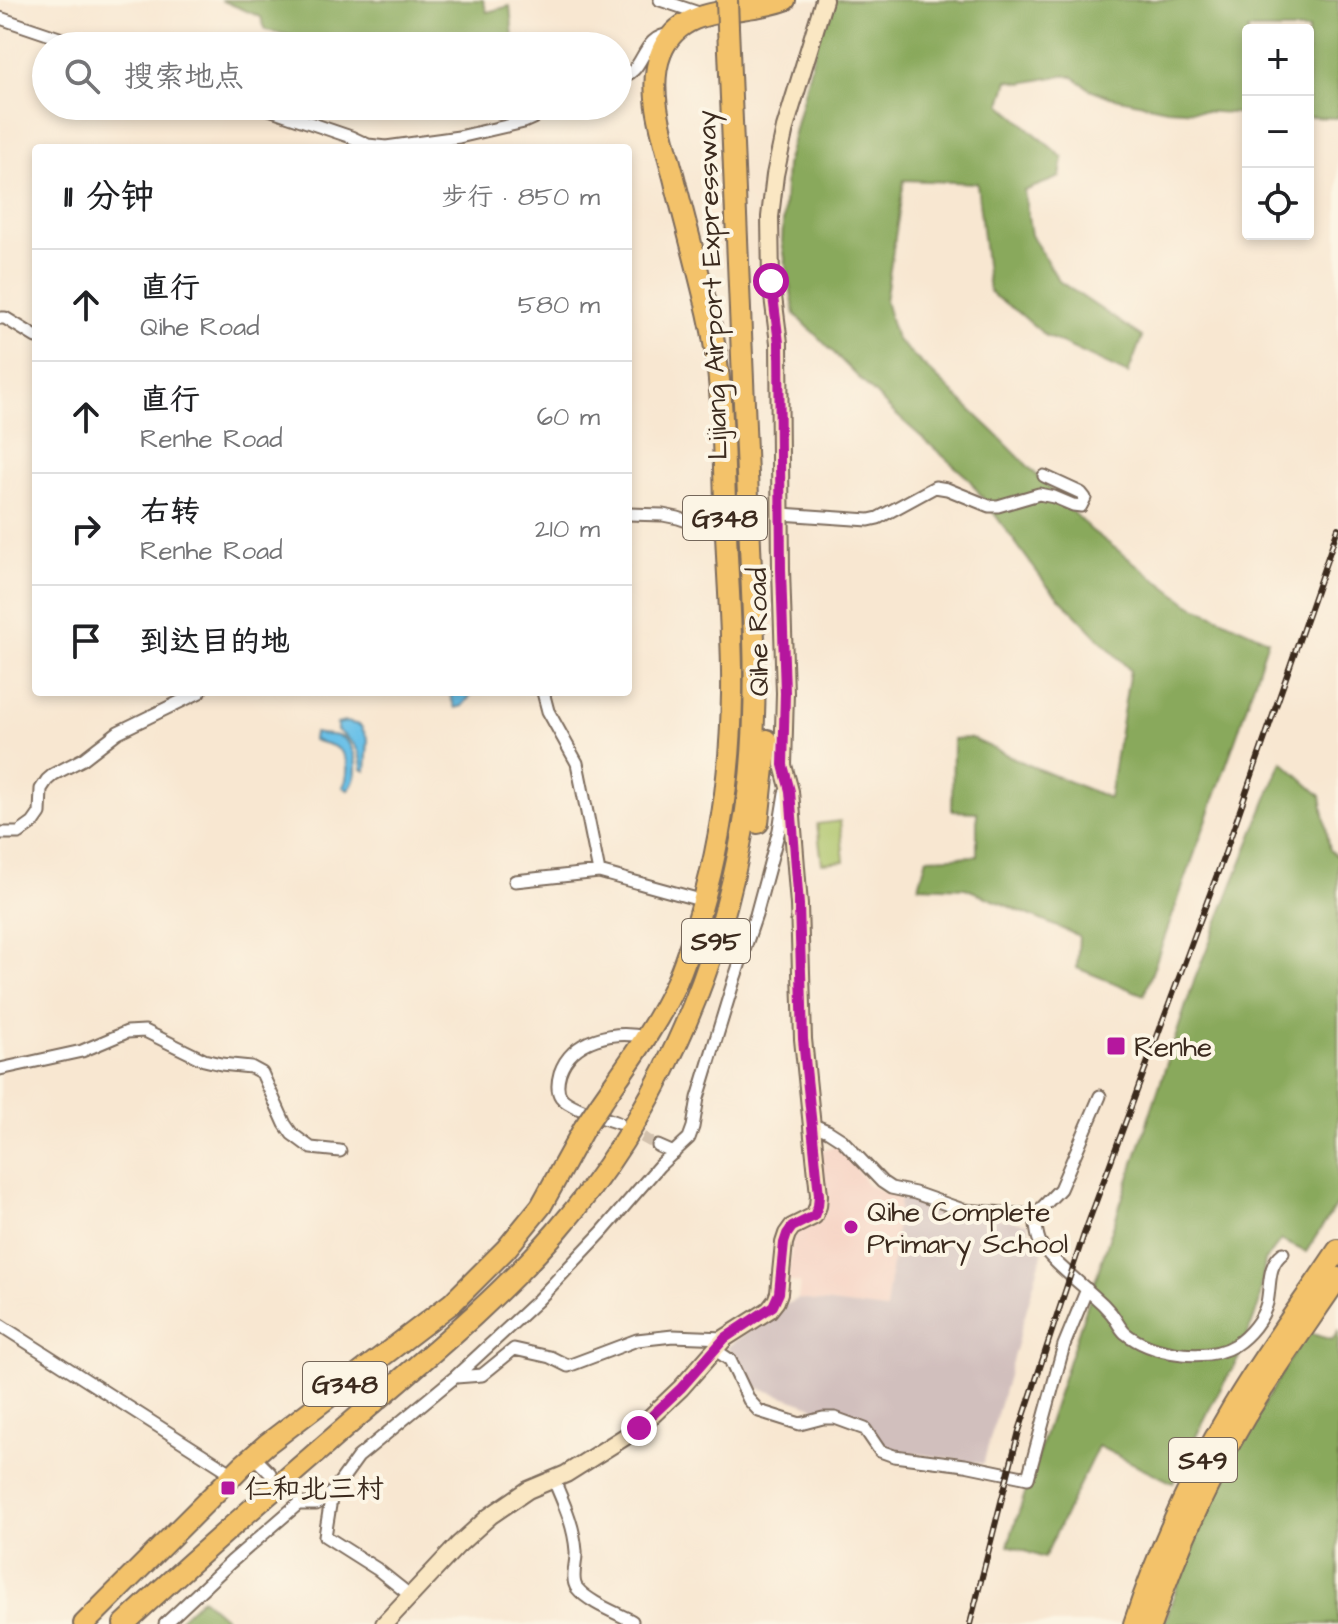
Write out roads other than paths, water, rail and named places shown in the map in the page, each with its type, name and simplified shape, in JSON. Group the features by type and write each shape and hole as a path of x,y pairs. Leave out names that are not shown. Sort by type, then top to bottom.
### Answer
{"highway":[{"name":"Lijiang Airport Expressway","path":"144,1624 494,1316 558,1250 600,1199 654,1117 689,1049 711,996 736,922 751,862 762,794 768,712 768,639 735,26 727,0"},
{"name":"Lijiang Airport Expressway","path":"124,1624 485,1306 539,1250 589,1191 642,1110 671,1056 698,992 723,918 743,829 755,699 735,26 740,0"},
{"path":"673,34 705,15 785,0"},
{"name":"G348","path":"84,1624 253,1456 452,1303 506,1249 531,1221 584,1128 646,1037 676,983 690,946 704,901 718,836 730,751 732,665 720,389 714,338 657,108 655,77 658,60 673,34"},
{"name":"S49","path":"1151,1624 1182,1541 1226,1449 1305,1315 1338,1250"},
{"name":"S49","path":"1134,1624 1184,1500 1213,1442 1253,1374 1338,1278"}],"street":[{"path":"660,0 705,15"},
{"name":"Qihe Road","path":"719,1343 773,1306 779,1293 787,1234 792,1227 814,1216 819,1195 803,1039 799,905 790,791 783,765 785,693 779,343 771,281 772,200 785,128 824,0"},
{"path":"0,18 42,32"},
{"path":"632,73 653,40 661,35 673,34"},
{"path":"301,120 366,144"},
{"path":"421,144 528,120"},
{"path":"0,318 32,335"},
{"path":"781,514 869,520 884,516 935,487 989,506 1039,494 1073,505 1084,504 1085,498 1081,493 1044,476"},
{"path":"632,514 678,518 726,534"},
{"path":"0,833 19,833 33,823 40,813 41,789 54,774 83,759 118,732 192,696"},
{"path":"544,696 548,711 577,763 599,872"},
{"path":"165,1624 298,1504 316,1504 332,1493 358,1457 455,1377 537,1301 659,1166 689,1138 700,1090 768,872 787,780"},
{"path":"515,881 599,872 704,901"},
{"path":"0,1069 82,1051 127,1032 145,1031 204,1060 251,1067 262,1073 292,1134 311,1148 340,1151"},
{"path":"618,1123 564,1101 558,1090 559,1076 569,1057 589,1042 616,1035 646,1037"},
{"path":"1100,1096 1060,1189 1035,1215 1037,1234 1046,1251 1112,1313 1126,1333 1148,1346 1186,1355 1215,1354 1238,1343 1262,1318 1273,1263 1283,1253"},
{"path":"811,1124 842,1140 891,1188 963,1210 1035,1215"},
{"path":"658,1146 674,1153"},
{"path":"455,1377 482,1375 514,1349 550,1357 568,1366 640,1340 673,1336 719,1343 749,1400 759,1411 800,1424 835,1418 865,1429 880,1451 894,1456 965,1465 1028,1478 1064,1345 1087,1289"},
{"path":"0,1325 233,1474"},
{"path":"384,1624 458,1545 490,1516 517,1496 566,1474 639,1428 681,1388 719,1343"},
{"path":"253,1456 270,1473"},
{"path":"553,1478 572,1525 577,1588 632,1621"},
{"path":"332,1493 325,1536 377,1569 411,1596"}],"water":[{"path":"450,696 471,696 462,706 455,708"},
{"path":"337,724 360,725 368,739 366,771 362,769 355,746 337,730"},
{"path":"314,733 341,737 351,747 356,770 348,790 343,787 347,773 345,757 335,747 313,740"}],"tunnel":[{"path":"628,1129 658,1146"}],"railway":[{"path":"970,1624 1019,1431 1084,1234 1225,853 1338,528"}],"place":[{"name":"Renhe","path":"1116,1046"},
{"name":"Qihe Complete Primary School","path":"851,1227"},
{"name":"仁和北三村","path":"228,1488"}]}
